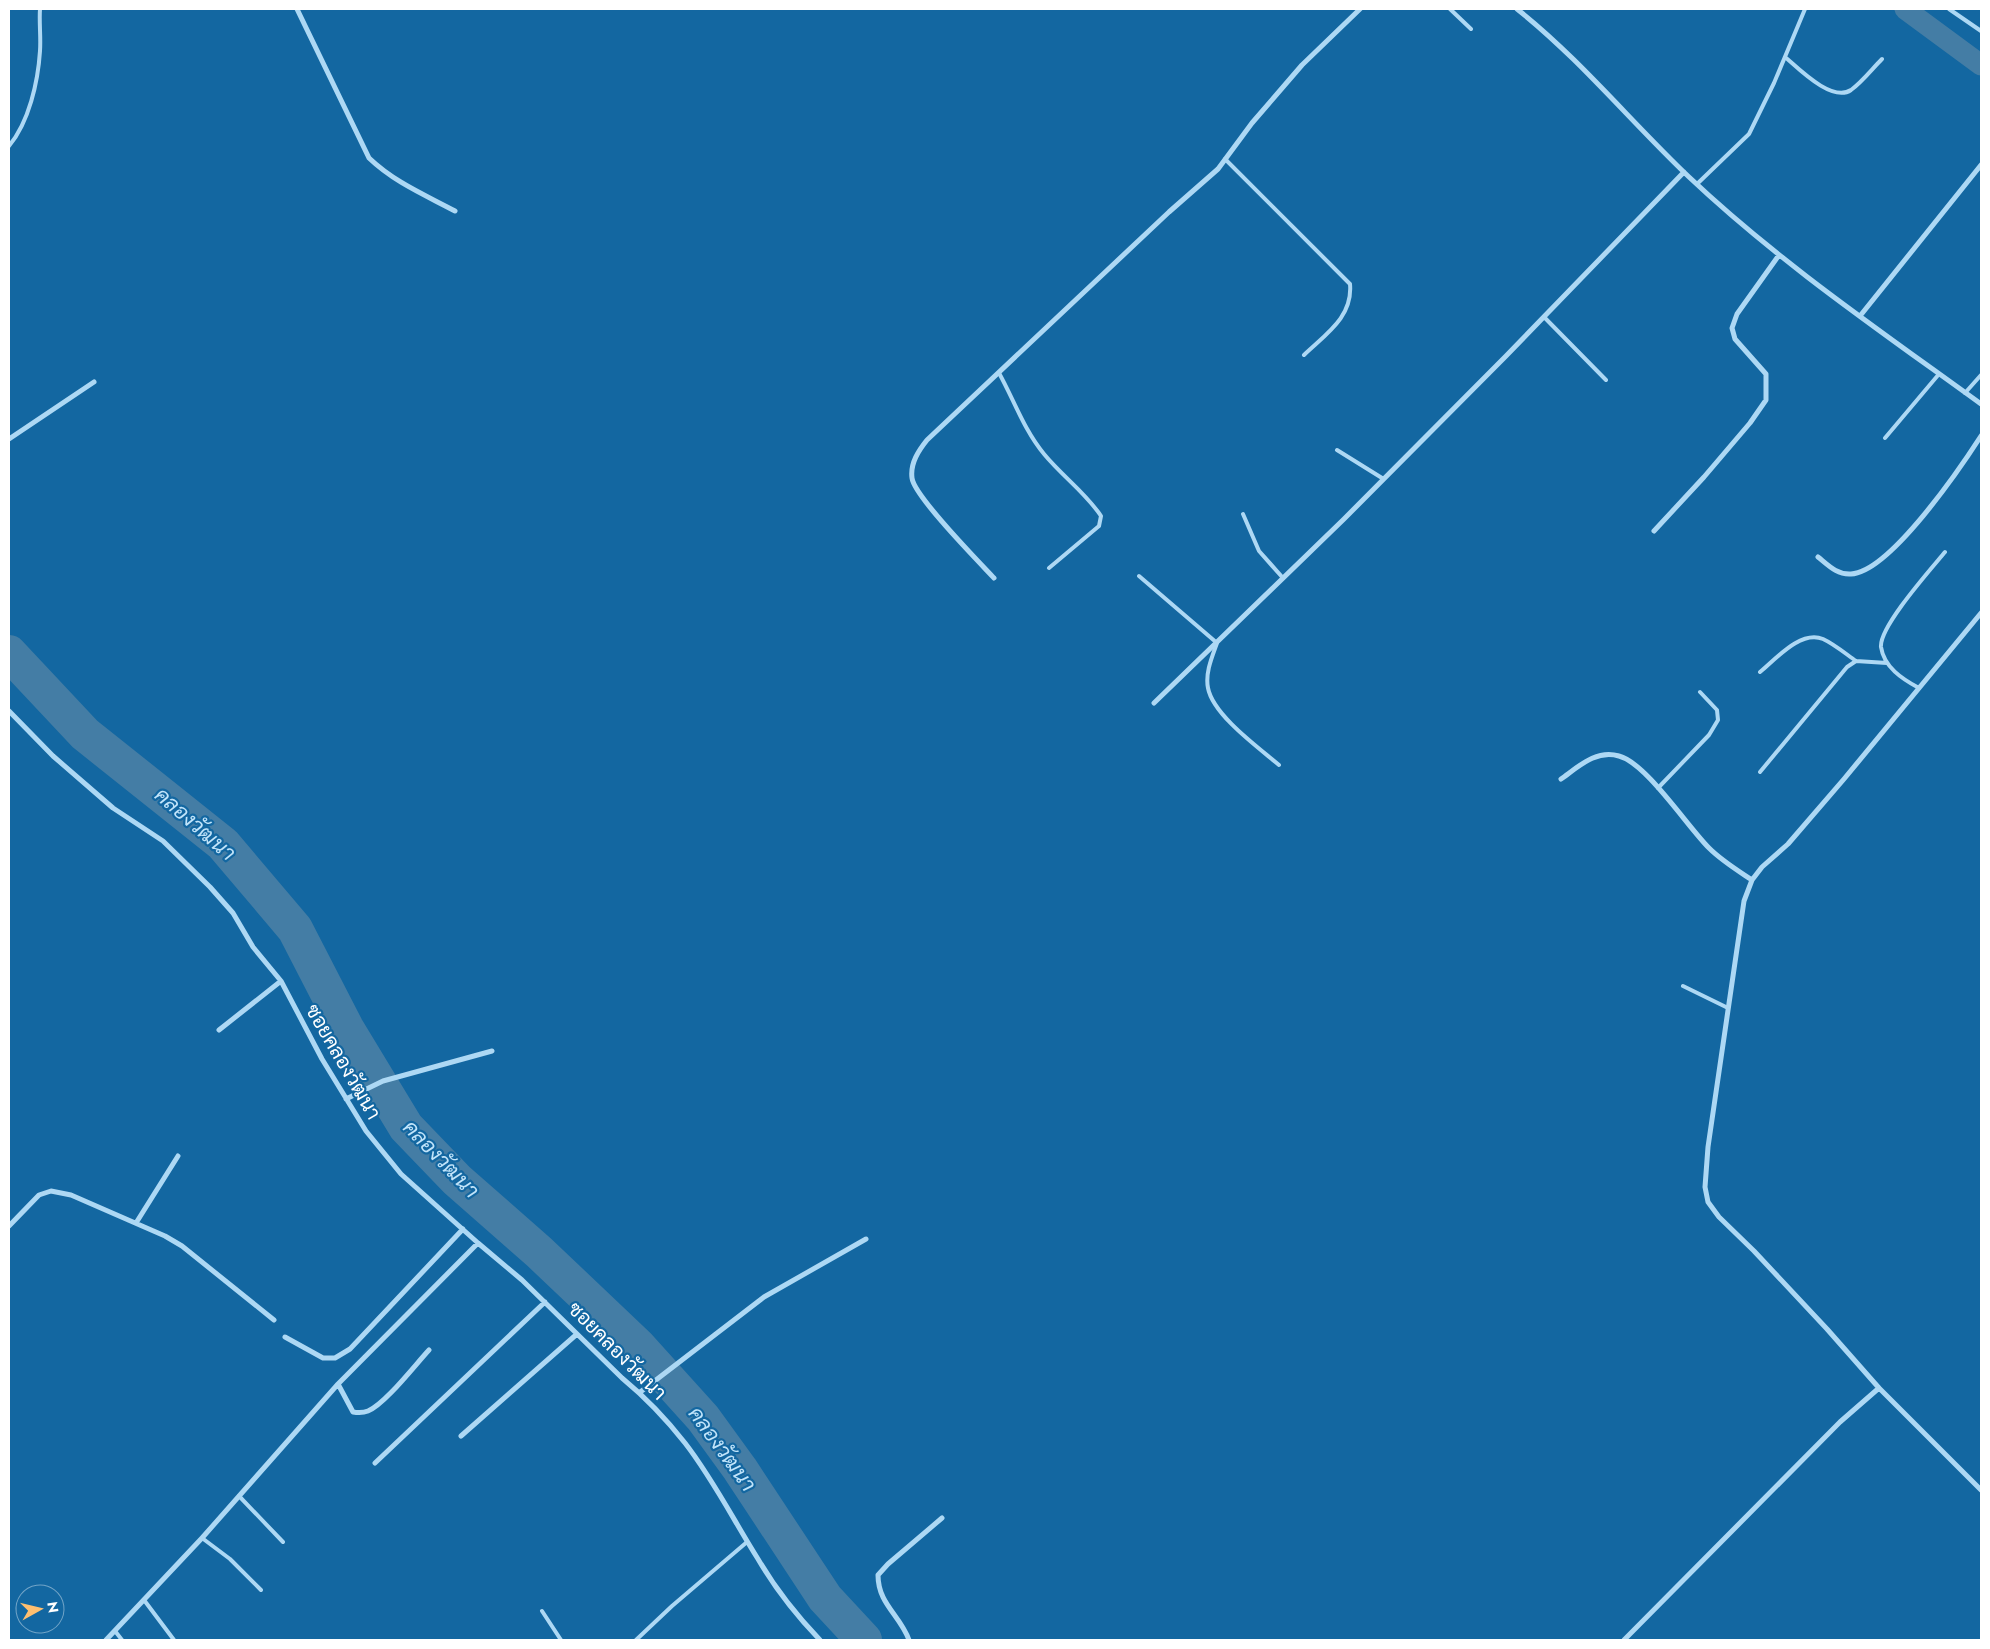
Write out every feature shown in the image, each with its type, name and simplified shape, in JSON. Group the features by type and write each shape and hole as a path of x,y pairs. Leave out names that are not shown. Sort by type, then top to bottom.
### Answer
{"street":[{"path":"297,9 369,158 383,172 399,182 455,211"},
{"path":"994,578 923,499 912,478 916,454 927,440 1169,212 1218,169 1252,123 1302,66 1360,9"},
{"path":"1517,9 1585,70 1684,172 1778,255 1981,404"},
{"path":"1860,316 1981,165"},
{"path":"1154,703 1283,578 1544,317 1684,172"},
{"path":"1654,532 1750,423 1766,400 1766,374 1735,339 1732,328 1737,314 1778,255"},
{"path":"9,439 94,382"},
{"path":"1818,557 1834,571 1852,574 1870,567 1894,548 1951,481 1981,436"},
{"path":"1981,613 1844,780 1788,844 1762,867 1752,880 1744,901 1708,1147 1705,1188 1708,1202 1719,1217 1821,1322 1879,1388 1981,1490"},
{"name":"ซอยคลองวัฒนา","path":"9,711 53,756 113,808 163,841 210,887 233,913 253,947 280,981 322,1059 366,1131 401,1174 522,1280 639,1393 686,1443 758,1561 798,1615 820,1640"},
{"path":"1561,779 1591,757 1618,756 1633,762 1658,788 1709,848 1725,862 1752,880"},
{"path":"220,1030 280,981"},
{"path":"346,1099 383,1081 492,1051"},
{"path":"136,1223 178,1156"},
{"path":"9,1226 39,1195 52,1191 71,1195 165,1236 182,1246 274,1320"},
{"path":"285,1337 323,1358 335,1358 350,1349 464,1229"},
{"path":"639,1393 764,1297 866,1238"},
{"path":"106,1640 202,1538 338,1384 478,1243"},
{"path":"375,1463 545,1302"},
{"path":"461,1436 577,1334"},
{"path":"338,1384 353,1412 361,1413 370,1410 382,1401 429,1350"},
{"path":"1624,1640 1840,1422 1879,1388"},
{"path":"909,1640 882,1599 878,1585 878,1574 942,1518"}],"lane":[{"path":"9,146 16,138 34,94 40,51 40,9"},
{"path":"1450,9 1472,29"},
{"path":"1697,184 1749,134 1805,9"},
{"path":"1949,9 1981,31"},
{"path":"1785,57 1821,87 1840,93 1850,91 1882,60"},
{"path":"1225,159 1350,284 1351,298 1339,322 1304,355"},
{"path":"1544,317 1606,380"},
{"path":"999,374 1026,429 1043,453 1093,504 1101,516 1099,526 1049,568"},
{"path":"1885,438 1939,374"},
{"path":"1965,393 1981,375"},
{"path":"1336,450 1382,478"},
{"path":"1243,514 1259,551 1283,578"},
{"path":"1919,688 1904,680 1887,663 1881,645 1886,628 1945,552"},
{"path":"1139,576 1217,643 1208,672 1208,688 1215,705 1242,734 1279,765"},
{"path":"1760,672 1795,643 1806,638 1822,639 1856,661 1887,663"},
{"path":"1760,772 1847,667 1856,661"},
{"path":"1658,788 1709,735 1718,720 1717,710 1700,692"},
{"path":"1683,986 1729,1009"},
{"path":"239,1496 283,1542"},
{"path":"202,1538 230,1559 262,1590"},
{"path":"636,1640 747,1542"},
{"path":"144,1600 174,1640"},
{"path":"542,1611 561,1640"},
{"path":"115,1631 122,1640"}],"waterway":[{"path":"1905,9 1981,65"},
{"name":"คลองวัฒนา","path":"9,653 85,734 223,844 295,929 346,1028 406,1127 457,1180 539,1252 638,1346 703,1418 740,1469 825,1598 864,1640"}]}
